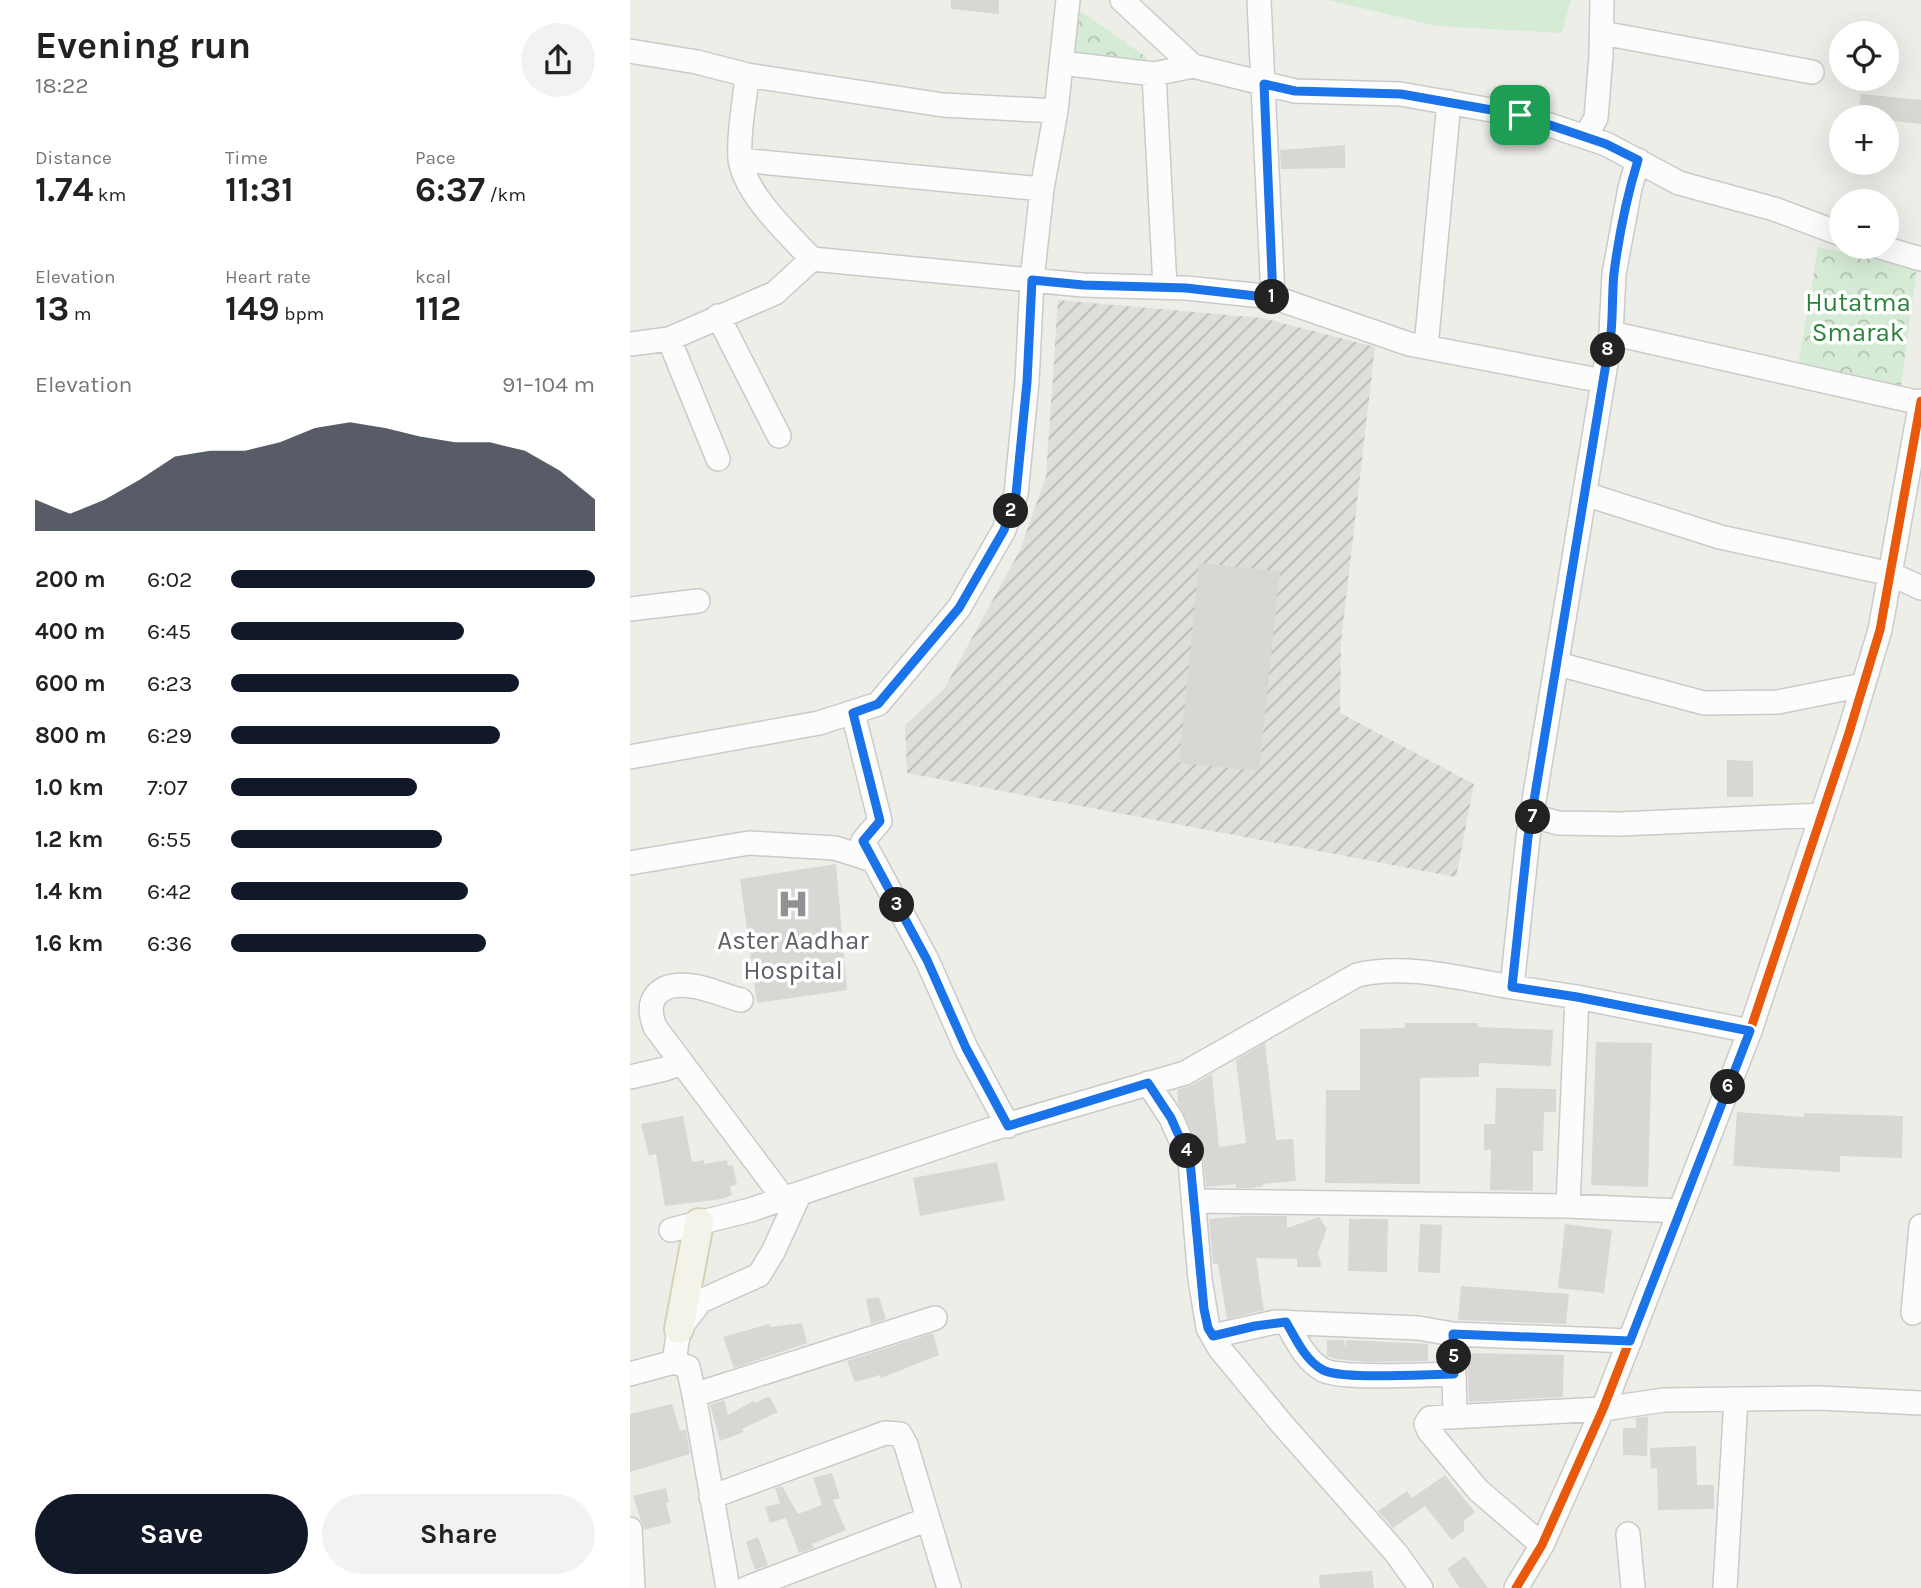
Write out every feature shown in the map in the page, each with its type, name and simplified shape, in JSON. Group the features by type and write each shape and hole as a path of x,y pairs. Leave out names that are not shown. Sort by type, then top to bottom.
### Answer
{"main road":[{"path":"679,1329 699,1223"}],"street":[{"path":"630,757 818,723 878,704 959,608 1004,530 1016,494 1027,382 1032,280 1042,189 1056,111 1068,0"},
{"path":"1122,0 1193,66"},
{"path":"1259,0 1273,298"},
{"path":"1585,137 1596,118 1602,0"},
{"path":"1601,33 1812,72"},
{"path":"630,51 697,62 747,75 943,104 1056,111"},
{"path":"1061,64 1154,74 1193,66 1295,91 1401,94 1520,115 1585,137 1638,160 1679,183 1774,209 1829,230"},
{"path":"1154,74 1165,288"},
{"path":"747,75 740,160 752,189 769,214 812,259 1032,280 1273,298 1409,344 1602,381"},
{"path":"1426,347 1449,102"},
{"path":"740,160 1042,189"},
{"path":"1512,987 1528,837 1611,333 1616,263 1629,188 1638,160"},
{"path":"1899,253 1921,259"},
{"path":"630,344 669,339 775,293 812,259"},
{"path":"718,316 779,436"},
{"path":"1516,1588 1542,1545 1603,1409 1750,1031 1880,630 1921,402 1611,333"},
{"path":"669,339 718,459"},
{"path":"1585,494 1720,537 1891,574 1921,588"},
{"path":"630,609 698,601"},
{"path":"1558,664 1704,703 1778,702 1863,685"},
{"path":"853,713 880,821 863,841 927,960 966,1048 1008,1126"},
{"path":"1533,816 1558,823 1620,824 1822,815"},
{"path":"630,863 749,843 835,848 873,860"},
{"path":"671,1230 750,1210 1008,1126 1185,1073 1357,975 1375,971 1412,971 1577,997 1750,1031"},
{"path":"741,1000 692,985 669,987 658,992 651,1003 650,1014 655,1027 682,1063 792,1196"},
{"path":"1569,1206 1577,997"},
{"path":"630,1077 682,1063"},
{"path":"1148,1083 1182,1139 1190,1161 1208,1328 1220,1349 1396,1553 1420,1588"},
{"path":"674,1362 679,1329 701,1301 759,1275 773,1252 792,1196"},
{"path":"1195,1201 1569,1206 1679,1211"},
{"path":"1913,1313 1921,1226"},
{"path":"694,1395 935,1318"},
{"path":"1213,1336 1286,1322 1418,1328 1453,1334 1630,1341"},
{"path":"1286,1322 1307,1356 1324,1371 1355,1375 1454,1374"},
{"path":"1453,1334 1455,1416"},
{"path":"630,1374 674,1362 688,1367 728,1588"},
{"path":"1542,1545 1478,1490 1429,1432 1426,1424 1430,1418 1603,1409 1664,1399 1820,1398 1921,1403"},
{"path":"1725,1588 1736,1399"},
{"path":"711,1497 885,1433 900,1434 906,1445 948,1588"},
{"path":"747,1588 772,1583 928,1519"},
{"path":"630,1529 633,1588"},
{"path":"1628,1534 1633,1588"}],"shaded area":[{"path":"1058,300 1262,318 1375,347 1341,642 1340,713 1474,784 1456,877 907,773 905,725 944,689 1020,550 1046,476"}],"green space":[{"path":"1328,0 1571,0 1562,33 1436,26"},
{"path":"1075,7 1146,57 1149,64 1078,58 1072,50"},
{"name":"Hutatma Smarak","path":"1818,247 1829,249 1829,259 1875,259 1917,268 1900,393 1798,366"}],"building":[{"path":"951,0 999,0 999,14 951,9"},
{"path":"1861,94 1921,100 1921,124 1899,121 1899,105 1860,105"},
{"path":"1345,145 1345,168 1281,169 1280,150"},
{"path":"1199,563 1280,571 1259,771 1179,763"},
{"path":"1727,760 1753,761 1753,797 1727,797"},
{"path":"836,864 847,990 757,1003 740,879"},
{"path":"1405,1023 1478,1023 1478,1027 1553,1030 1551,1066 1479,1063 1479,1077 1420,1078 1420,1184 1325,1183 1326,1090 1360,1090 1360,1029 1405,1028"},
{"path":"1596,1042 1652,1043 1648,1187 1591,1185"},
{"path":"1265,1043 1276,1140 1293,1139 1296,1181 1263,1184 1252,1188 1236,1188 1236,1184 1206,1187 1203,1156 1178,1103 1177,1090 1212,1074 1219,1147 1246,1143 1236,1060"},
{"path":"1496,1088 1556,1089 1556,1112 1544,1112 1543,1151 1533,1151 1533,1191 1490,1190 1491,1150 1484,1150 1484,1124 1495,1124"},
{"path":"1737,1112 1804,1117 1804,1113 1903,1116 1902,1158 1840,1156 1840,1172 1733,1166"},
{"path":"683,1116 692,1162 704,1160 704,1164 727,1160 728,1166 733,1165 737,1185 730,1186 732,1195 722,1199 665,1206 656,1154 649,1156 641,1124"},
{"path":"997,1162 1005,1200 920,1216 913,1178"},
{"path":"1287,1216 1287,1228 1319,1217 1327,1229 1318,1253 1322,1267 1297,1267 1297,1259 1256,1258 1264,1310 1227,1319 1218,1264 1213,1264 1209,1219"},
{"path":"1349,1219 1388,1219 1387,1272 1348,1271"},
{"path":"1420,1224 1442,1225 1440,1273 1418,1272"},
{"path":"1565,1224 1612,1230 1604,1293 1558,1288"},
{"path":"1461,1286 1569,1294 1566,1324 1458,1320"},
{"path":"879,1297 886,1319 871,1324 866,1299"},
{"path":"802,1323 807,1343 734,1368 723,1337 769,1324 770,1327"},
{"path":"933,1333 939,1355 881,1378 880,1375 855,1382 847,1361"},
{"path":"1327,1340 1344,1340 1346,1348 1346,1340 1428,1344 1428,1361 1366,1362 1336,1359 1327,1356"},
{"path":"1467,1353 1564,1355 1563,1397 1469,1402"},
{"path":"769,1396 778,1412 742,1429 744,1432 720,1441 710,1405 724,1400 728,1415 753,1401 755,1403"},
{"path":"672,1404 680,1431 686,1429 690,1454 630,1472 630,1414"},
{"path":"1648,1417 1647,1456 1623,1455 1623,1428 1636,1428 1636,1418"},
{"path":"1696,1446 1697,1485 1714,1485 1714,1509 1658,1510 1657,1468 1651,1469 1650,1448"},
{"path":"832,1473 840,1498 833,1500 846,1530 812,1544 814,1548 799,1553 786,1518 770,1523 765,1507 780,1503 775,1488 782,1486 798,1514 822,1505 813,1478"},
{"path":"1445,1475 1475,1512 1464,1521 1464,1531 1452,1540 1425,1506 1393,1528 1378,1511 1407,1491 1412,1498"},
{"path":"666,1488 669,1502 666,1503 671,1523 644,1530 633,1496"},
{"path":"758,1537 768,1565 755,1570 746,1542"},
{"path":"1465,1556 1488,1588 1460,1588 1447,1569"},
{"path":"1372,1571 1374,1588 1320,1588 1319,1575"}],"cycle path":[{"path":"1638,160 1614,274 1611,333 1528,837 1512,987 1750,1031"},
{"path":"1516,1588 1542,1545 1603,1409 1750,1031 1848,736 1880,630 1921,401"}],"place":[{"name":"Aster Aadhar Hospital","path":"793,904"}],"route":[{"path":"1264,84 1295,91 1401,94 1520,115 1606,144 1638,160 1629,188 1614,274 1611,333 1528,837 1512,987 1750,1031 1630,1341 1453,1334 1454,1374 1338,1374 1324,1371 1307,1356 1286,1322 1213,1336 1208,1328 1200,1279 1190,1161 1171,1118 1148,1083 1008,1126 966,1048 927,960 863,841 880,821 853,713 878,704 959,608 1004,530 1016,494 1027,382 1032,280 1083,285 1186,288 1273,298 1264,84"}]}
